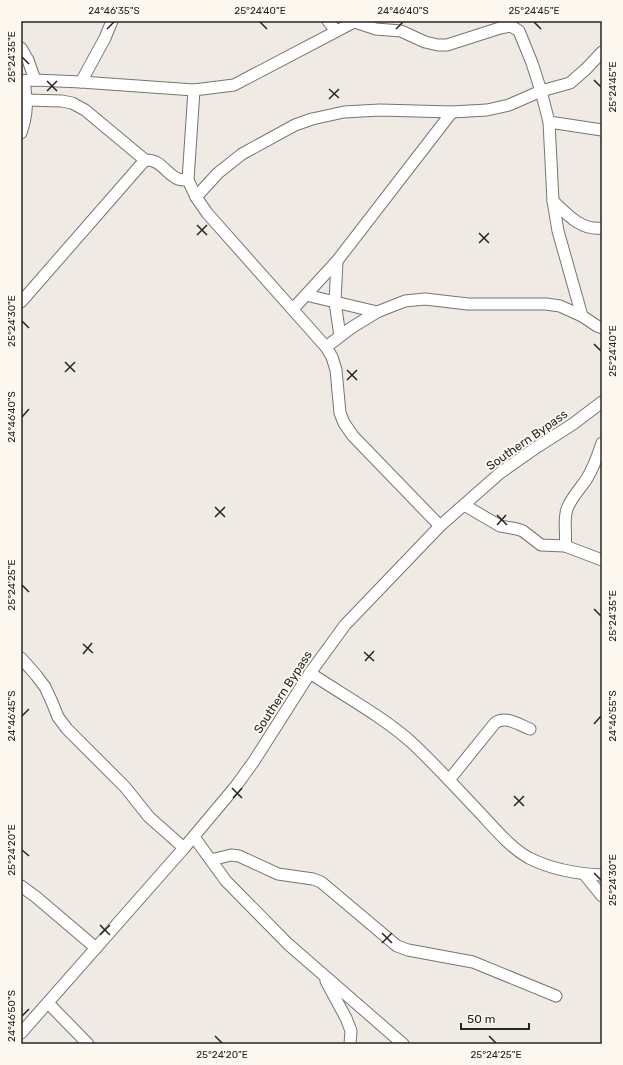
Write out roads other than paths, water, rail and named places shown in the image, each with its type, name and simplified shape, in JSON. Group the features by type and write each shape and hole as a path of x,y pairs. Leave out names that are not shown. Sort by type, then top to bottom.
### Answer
{"street":[{"path":"81,82 105,38 112,21"},
{"path":"328,21 336,31"},
{"path":"27,81 81,82 194,90 234,85 296,54 356,21 376,29 401,31 425,42 447,46 500,28 511,26 519,31 532,63 549,122 553,201 558,231 582,316"},
{"path":"21,48 28,60 26,118 21,133"},
{"path":"196,197 218,173 242,154 295,125 312,119 344,112 380,110 452,112 487,110 509,105 541,91 570,83 586,70 602,52"},
{"path":"194,90 188,180 196,197 207,213 326,347 332,357 336,370 340,413 352,436 440,526"},
{"path":"26,100 62,101 72,103 85,110 145,160 152,160 159,164 179,180 188,180"},
{"path":"292,309 337,261 452,112"},
{"path":"549,122 602,130"},
{"path":"21,302 145,160"},
{"path":"553,201 578,223 592,229 602,228"},
{"path":"337,261 335,302 340,336"},
{"path":"306,295 377,312"},
{"path":"326,347 351,328 377,312 405,301 425,299 468,304 546,304 560,306 582,316 602,328"},
{"name":"Southern Bypass","path":"21,1033 194,837 236,786 254,761 310,673 345,625 440,526 500,473 573,424 602,402"},
{"path":"565,546 565,516 575,494 586,479 595,462 602,443"},
{"path":"464,505 500,526 523,531 541,545 565,546 602,560"},
{"path":"21,658 44,687 58,717 67,729 125,787 149,817 184,848"},
{"path":"310,673 403,736 449,780 504,838 528,858 558,868 584,874 602,875"},
{"path":"449,780 499,720 506,719 530,729"},
{"path":"194,837 235,890 288,944 402,1044"},
{"path":"211,860 231,855 239,856 278,874 313,879 321,882 397,946 408,950 473,962 556,996"},
{"path":"584,874 602,896"},
{"path":"21,886 96,948"},
{"path":"323,974 346,1018 351,1031 350,1044"},
{"path":"48,1003 88,1044"}]}
